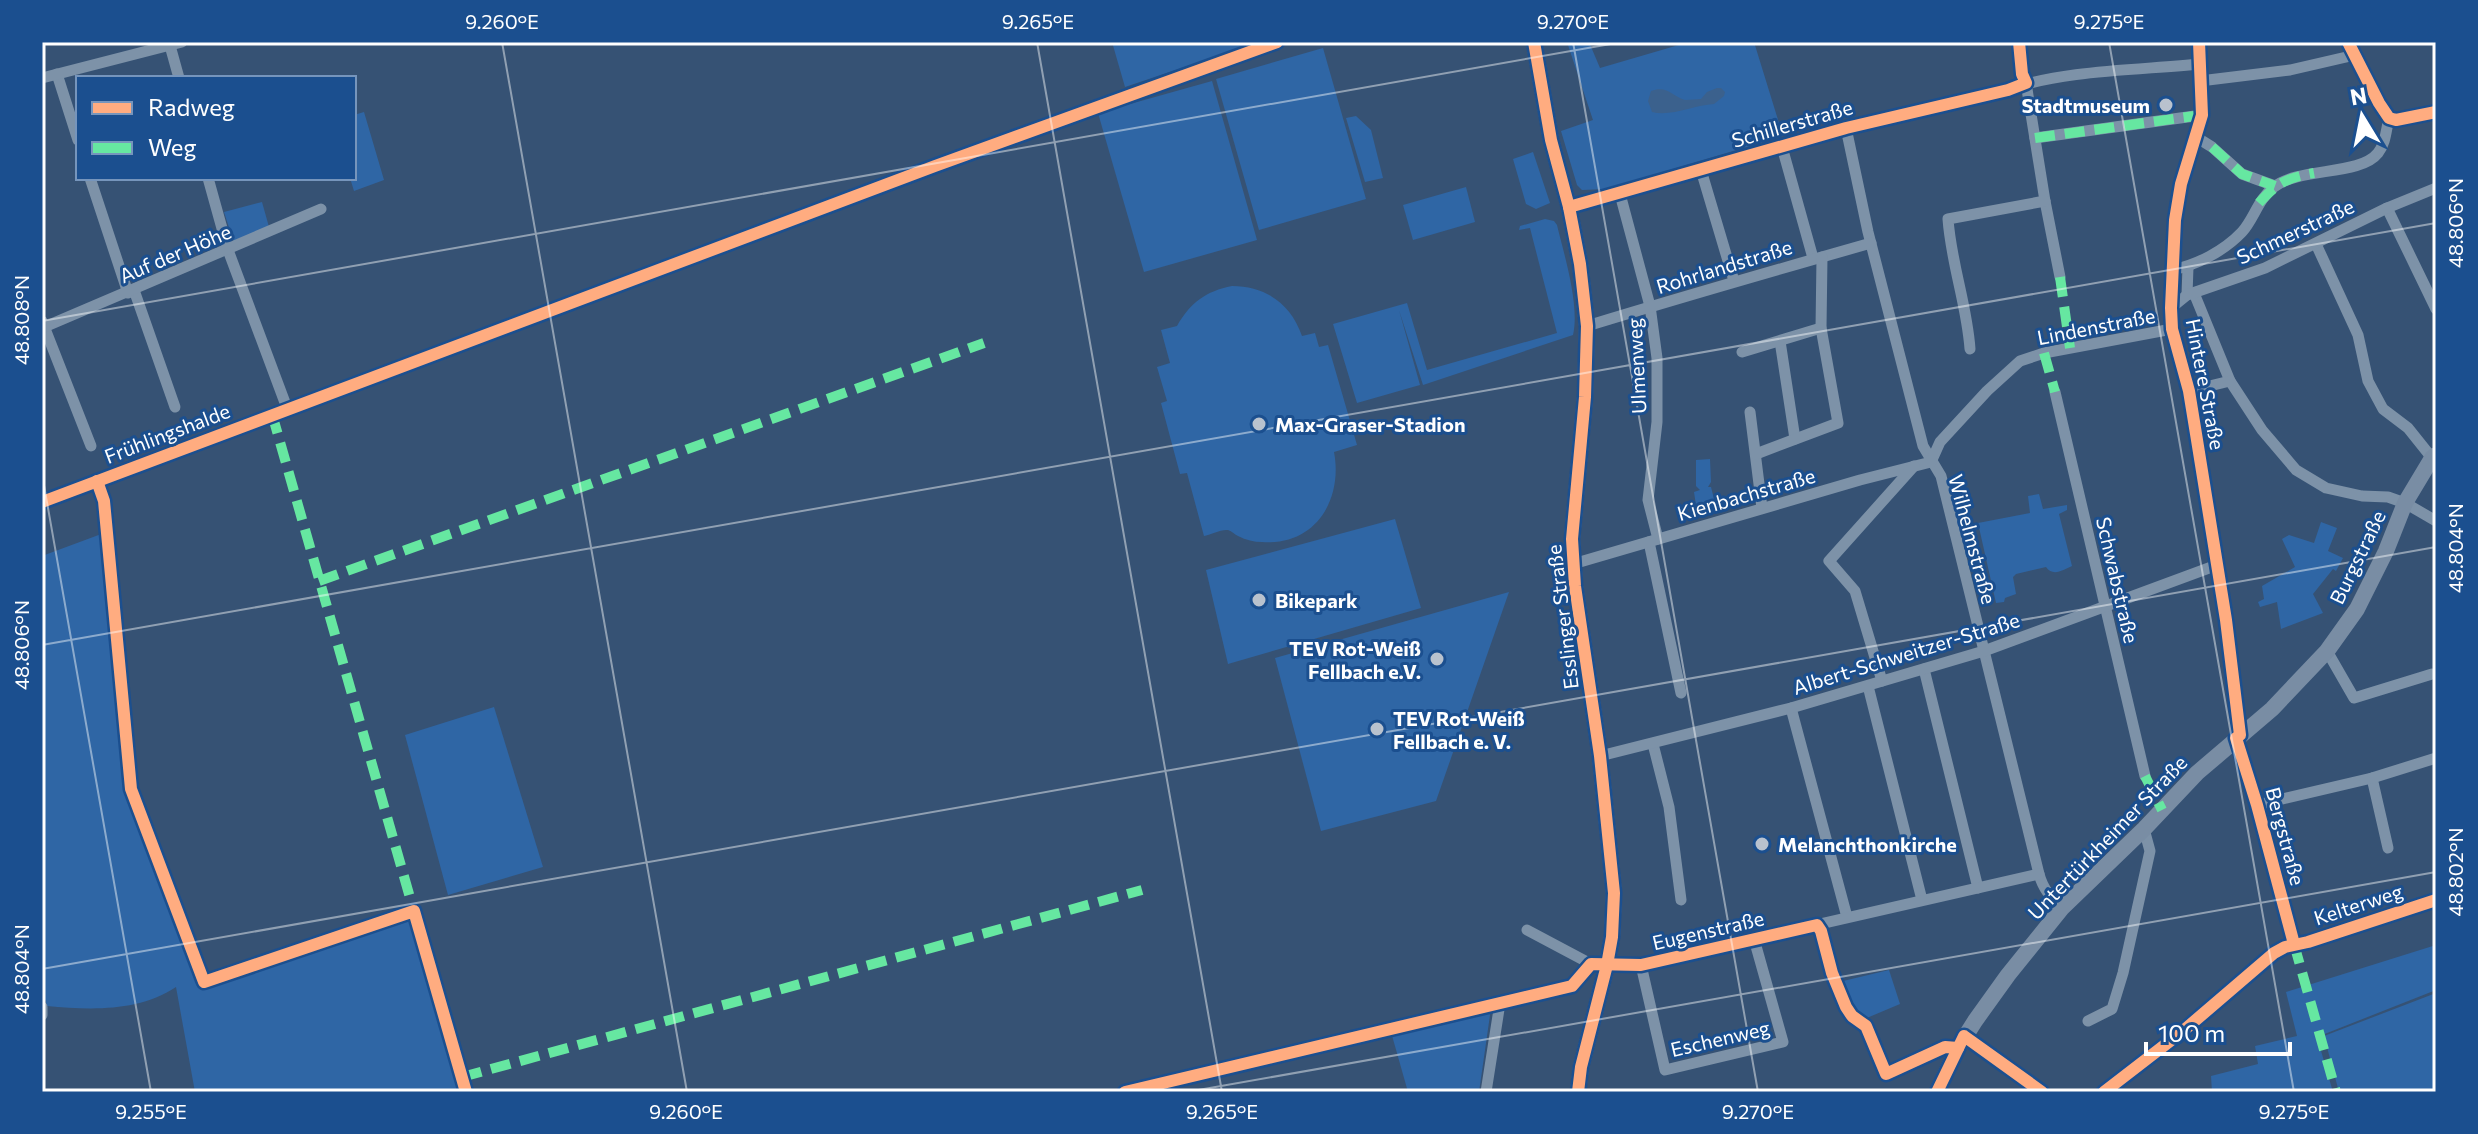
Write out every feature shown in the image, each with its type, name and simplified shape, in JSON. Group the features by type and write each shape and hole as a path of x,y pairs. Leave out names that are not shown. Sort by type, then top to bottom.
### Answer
{"main road":[{"name":"Esslinger Straße","path":"1534,42 1551,140 1580,264 1587,326 1585,397 1573,512 1573,564 1600,756 1614,893 1612,937 1599,964 1578,1092"},
{"name":"Burgstraße","path":"2238,736 2272,709 2327,651 2357,609 2386,551 2405,503 2434,456"},
{"name":"Untertürkheimer Straße","path":"1937,1092 1964,1036 2062,908 2238,736"}],"street":[{"path":"2019,42 2022,74 2060,277"},
{"name":"Hintere Straße","path":"2199,42 2202,115 2181,184 2175,220 2172,329 2189,391 2226,620 2238,736"},
{"path":"42,78 174,43 179,76"},
{"path":"2200,81 2290,70 2351,49 2389,118 2396,120 2436,112"},
{"name":"Schillerstraße","path":"1569,207 1846,128 2008,90 2026,83 2200,64"},
{"path":"57,74 76,134"},
{"path":"2035,138 2202,115"},
{"path":"2172,270 2188,267 2215,254 2243,231 2259,203 2275,186 2298,176 2368,162 2378,153 2384,141 2389,118"},
{"name":"Wilhelmstraße","path":"1846,128 1871,243 1923,446 1941,476 2042,885 2062,908"},
{"path":"2196,137 2242,174 2275,186"},
{"path":"1756,454 1838,423 1821,328 1818,258 1782,147"},
{"path":"1701,170 1734,281"},
{"path":"91,180 175,407"},
{"path":"209,180 228,250 287,408"},
{"name":"Schmerstraße","path":"2171,308 2191,294 2265,268 2387,208 2436,188"},
{"name":"Ulmenweg","path":"1620,194 1650,306 1657,358 1657,422 1648,500 1681,693"},
{"path":"1970,349 1948,219 2045,201"},
{"path":"2387,208 2436,309"},
{"name":"Auf der Höhe","path":"43,325 131,291 321,209"},
{"name":"Rohrlandstraße","path":"1587,326 1871,243"},
{"path":"2316,244 2358,335 2368,381 2383,409 2408,428 2434,456"},
{"name":"Hintere Straße","path":"2188,267 2191,294"},
{"path":"2191,294 2230,381 2262,430 2296,470 2326,488 2362,496 2388,497 2436,521"},
{"path":"43,325 91,446"},
{"path":"1742,352 1821,328"},
{"name":"Lindenstraße","path":"1931,462 1940,442 2012,366 2032,357 2172,329"},
{"path":"1780,341 1795,439"},
{"name":"Hintere Straße","path":"2189,391 2230,381"},
{"name":"Schwabstraße","path":"2055,392 2145,776"},
{"name":"Frühlingshalde","path":"42,502 306,402"},
{"path":"1750,412 1762,508"},
{"name":"Kienbachstraße","path":"1573,564 1931,462"},
{"path":"1882,681 1855,591 1829,561 1914,466"},
{"name":"Albert-Schweitzer-Straße","path":"1600,756 1791,708 1984,651 2217,565"},
{"path":"2327,651 2354,698 2432,674"},
{"path":"1924,669 1978,888"},
{"path":"1868,686 1922,900"},
{"path":"1791,708 1847,917"},
{"name":"Bergstraße","path":"2238,736 2294,944"},
{"path":"1653,744 1669,807 1681,900"},
{"path":"2257,805 2372,778 2436,758"},
{"path":"2372,778 2388,848"},
{"path":"2088,1021 2112,1009 2123,973 2150,851 2144,829"},
{"name":"Eugenstraße","path":"1527,930 1599,964 1641,965 2039,874"},
{"name":"Kelterweg","path":"2104,1092 2183,1031 2274,953 2436,900"},
{"name":"Eschenweg","path":"1641,965 1665,1070 1783,1042 1754,939"},
{"path":"1486,1092 1500,1003 1572,986 1599,964"},
{"path":"1964,1036 2042,1092"}],"shaded area":[{"path":"1112,42 1259,42 1125,87"},
{"path":"1567,42 1589,42 1600,68 1689,42 1754,42 1783,136 1606,189 1582,190 1577,185 1561,131 1593,120"},
{"path":"1323,48 1366,199 1259,230 1216,79"},
{"path":"1212,81 1257,240 1144,272 1098,113"},
{"path":"1717,88 1725,92 1714,104 1675,112 1652,112 1648,101 1651,91 1665,90 1685,100 1701,99"},
{"path":"364,112 384,180 354,191 351,180 356,180 356,114"},
{"path":"1356,116 1371,130 1383,178 1365,182 1346,118"},
{"path":"1533,152 1550,203 1536,209 1526,204 1513,159"},
{"path":"1466,187 1475,222 1413,240 1403,205"},
{"path":"262,202 269,227 234,243 224,212"},
{"path":"1545,219 1557,225 1567,265 1573,295 1573,335 1423,385 1399,310 1420,385 1357,403 1333,324 1407,303 1427,370 1557,333 1530,228 1519,230 1520,226"},
{"name":"Max-Graser-Stadion","path":"1232,286 1256,289 1276,299 1291,315 1302,336 1315,333 1319,347 1328,345 1357,445 1334,452 1334,486 1322,516 1311,528 1281,541 1253,541 1228,530 1204,536 1187,473 1180,474 1161,403 1167,401 1157,367 1170,363 1161,330 1177,326 1187,311 1207,295"},
{"path":"1710,459 1711,482 1708,487 1711,487 1716,507 1697,512 1694,492 1700,490 1696,486 1696,460"},
{"path":"2039,494 2043,509 2067,505 2067,510 2059,514 2072,566 2058,572 2046,567 2016,574 2013,577 2016,594 1996,603 1978,523 2030,513 2028,496"},
{"path":"1395,519 1421,608 1228,664 1206,570"},
{"path":"2321,522 2337,528 2328,551 2343,558 2336,571 2333,569 2313,594 2323,613 2281,629 2277,602 2260,607 2258,602 2264,599 2262,586 2295,567 2282,539 2289,535 2314,543"},
{"path":"104,533 127,788 205,977 412,908 467,1092 195,1092 176,987 130,1005 97,1008 47,1006 42,989 42,556"},
{"name":"TEV Rot-Weiß Fellbach e. V.","path":"1509,592 1436,801 1321,831 1275,658"},
{"path":"494,707 543,867 448,895 405,735"},
{"path":"2436,945 2436,990 2317,1037 2333,1092 2212,1092 2211,1076 2258,1064 2255,1046 2297,1036 2286,992"},
{"path":"1889,970 1900,1004 1862,1020 1850,1009 1839,982"},
{"path":"2436,993 2436,1092 2339,1092 2324,1036"},
{"path":"1489,1009 1479,1092 1408,1092 1391,1032"}],"marked path":[{"path":"2035,138 2202,115"},
{"path":"2212,147 2242,174 2275,186"},
{"path":"2259,203 2283,182 2314,173"},
{"path":"2060,277 2070,348"},
{"path":"319,581 984,343"},
{"path":"2044,353 2055,392"},
{"path":"272,414 415,915"},
{"path":"2145,776 2162,810"},
{"path":"462,1077 1142,890"},
{"path":"2294,944 2336,1092"}],"cycle path":[{"path":"42,502 935,166 1277,42"},
{"path":"1534,42 1551,140 1580,264 1587,326 1585,397 1572,539 1575,586 1600,756 1614,893 1607,965 1581,1067 1578,1092"},
{"path":"1569,207 1846,128 2008,90 2026,83 2022,74 2019,42"},
{"path":"2199,42 2202,115 2181,184 2175,220 2172,329 2189,391 2226,620 2240,735 2236,738 2294,944"},
{"path":"2348,42 2389,118 2396,120 2436,112"},
{"path":"97,481 104,501 131,789 204,982 414,911 466,1092"},
{"path":"2104,1092 2183,1031 2274,953 2436,900"},
{"path":"1125,1092 1572,986 1591,964 1641,965 1817,925 1846,1007 1866,1026 1886,1074 1945,1047 1958,1048"},
{"path":"1937,1092 1964,1036 2042,1092"}],"place":[{"name":"Stadtmuseum","path":"2166,105"},
{"name":"Max-Graser-Stadion","path":"1259,424"},
{"name":"Bikepark","path":"1259,600"},
{"name":"TEV Rot-Weiß Fellbach e.V.","path":"1437,659"},
{"name":"TEV Rot-Weiß Fellbach e. V.","path":"1377,729"},
{"name":"Melanchthonkirche","path":"1762,844"}]}
